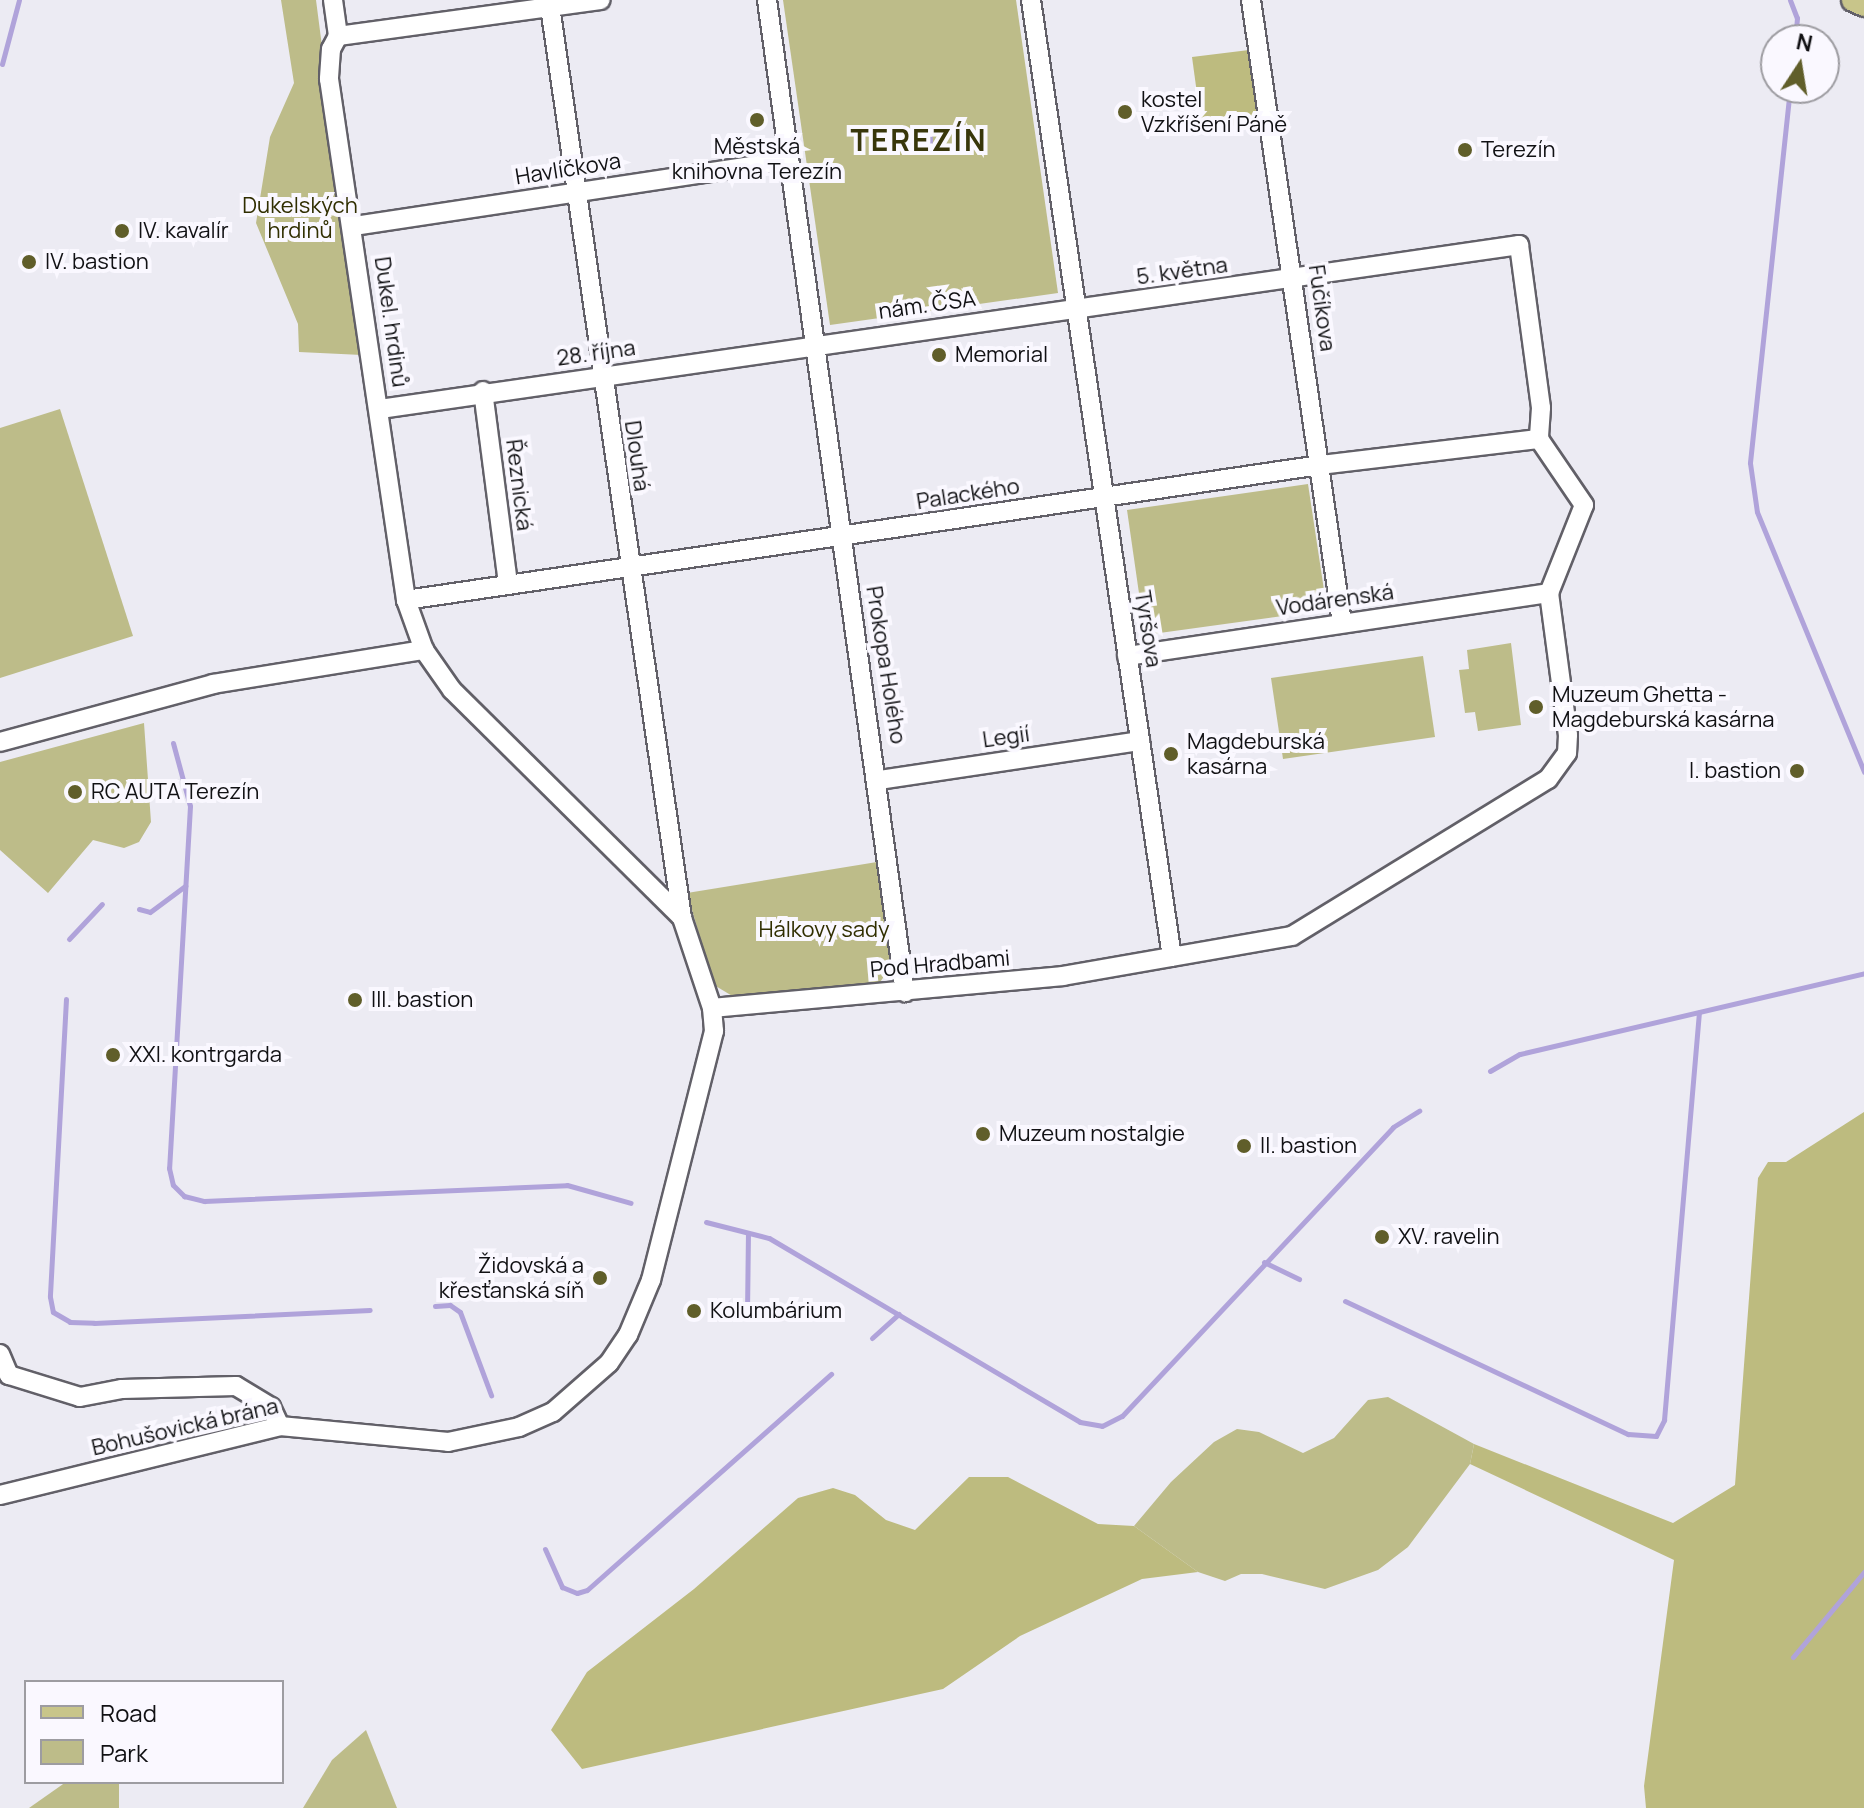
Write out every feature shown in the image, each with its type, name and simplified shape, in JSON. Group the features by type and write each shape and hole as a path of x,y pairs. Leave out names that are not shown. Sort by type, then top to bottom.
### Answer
{"main road":[{"path":"1853,0 1864,5"}],"street":[{"name":"Dukel. hrdinů","path":"333,0 338,36 331,49 329,79 354,226 406,600 424,650 452,690 682,918"},
{"path":"338,36 549,4 601,0"},
{"path":"767,0 818,344"},
{"path":"1031,0 1076,309"},
{"name":"Fučíkova","path":"1251,0 1342,623"},
{"name":"Dlouhá","path":"549,4 682,918 712,1008"},
{"name":"Havlíčkova","path":"354,226 789,160"},
{"name":"5. května","path":"1076,309 1519,245 1541,408 1539,439"},
{"name":"nám. ČSA","path":"818,344 1076,309"},
{"name":"Tyršova","path":"1076,309 1172,957"},
{"name":"28. října","path":"380,409 483,391 601,377 818,344"},
{"name":"Prokopa Holého","path":"818,344 879,780 905,992"},
{"name":"Řeznická","path":"483,391 508,584"},
{"path":"1539,439 1584,505 1549,593"},
{"name":"Palackého","path":"406,600 843,538 1320,465 1539,439"},
{"name":"Vodárenská","path":"1127,656 1549,593"},
{"name":"Pod Hradbami","path":"712,1008 1063,976 1292,936 1548,779 1567,753 1568,735 1549,593"},
{"path":"0,742 244,680 424,650"},
{"name":"Legií","path":"879,780 1140,741"},
{"name":"Bohušovická brána","path":"0,1495 280,1426 448,1442 519,1427 575,1396 609,1363 628,1335 651,1280 714,1031 712,1008"},
{"path":"0,1354 9,1375 80,1397 122,1389 236,1386 271,1407 280,1426"}],"green space":[{"name":"Dukelských hrdinů","path":"281,0 316,0 362,355 299,352 298,324 256,223 270,137 294,83"},
{"path":"783,0 1016,0 1058,293 830,325"},
{"path":"60,409 133,636 0,678 0,428"},
{"path":"1308,484 1327,610 1145,635 1127,510"},
{"path":"1511,643 1521,725 1478,731 1475,712 1465,713 1459,670 1469,669 1467,650"},
{"path":"1423,656 1435,737 1283,759 1271,678"},
{"name":"RC AUTA Terezín","path":"144,723 151,822 139,842 124,848 93,840 48,893 0,850 0,762"},
{"name":"Hálkovy sady","path":"877,862 892,965 878,985 734,997 714,985 687,893"},
{"path":"1388,1397 1474,1444 1470,1464 1408,1547 1378,1570 1325,1589 1262,1574 1241,1574 1225,1581 1198,1572 1134,1526 1171,1482 1214,1442 1237,1429 1259,1432 1303,1453 1334,1438 1368,1400"},
{"path":"366,1730 397,1808 303,1808 332,1760"},
{"path":"63,1784 119,1784 119,1808 29,1808"}],"shaded area":[{"path":"1249,50 1259,122 1202,130 1192,57"},
{"path":"919,126 929,130 933,140 929,150 919,154 909,150 905,140 909,130"},
{"path":"1864,1112 1864,1808 1646,1808 1644,1786 1674,1560 1470,1464 1474,1444 1673,1523 1735,1485 1758,1178 1768,1162 1786,1162"},
{"path":"969,1477 1008,1477 1098,1524 1134,1526 1198,1572 1142,1579 1020,1636 943,1689 582,1769 551,1730 587,1672 694,1589 798,1498 833,1488 855,1495 886,1520 915,1530"}],"waterway":[{"path":"2,64 19,0"},
{"path":"1790,0 1796,24"},
{"path":"1788,104 1750,463 1757,512 1864,772"},
{"path":"173,743 190,806 169,1168 173,1185 184,1196 204,1201 567,1185 631,1203"},
{"path":"139,909 150,912 185,886"},
{"path":"69,939 102,904"},
{"path":"1490,1071 1520,1054 1864,973"},
{"path":"66,999 50,1297 53,1312 70,1322 94,1323 370,1310"},
{"path":"1345,1301 1628,1434 1656,1436 1664,1420 1699,1012"},
{"path":"706,1222 769,1238 1080,1422 1102,1426 1122,1416 1393,1127 1419,1111"},
{"path":"747,1313 748,1233"},
{"path":"1264,1262 1299,1279"},
{"path":"435,1306 450,1305 460,1312 491,1395"},
{"path":"872,1338 899,1314"},
{"path":"545,1549 562,1587 577,1593 587,1590 831,1374"},
{"path":"1793,1657 1864,1572"}],"place":[{"name":"kostel Vzkříšení Páně","path":"1125,112"},
{"name":"Městská knihovna Terezín","path":"757,120"},
{"name":"Terezín","path":"1465,150"},
{"name":"IV. kavalír","path":"122,231"},
{"name":"IV. bastion","path":"29,262"},
{"name":"Memorial","path":"939,355"},
{"name":"Muzeum Ghetta - Magdeburská kasárna","path":"1536,707"},
{"name":"Magdeburská kasárna","path":"1171,754"},
{"name":"I. bastion","path":"1797,771"},
{"name":"RC AUTA Terezín","path":"75,792"},
{"name":"III. bastion","path":"355,1000"},
{"name":"XXI. kontrgarda","path":"113,1055"},
{"name":"Muzeum nostalgie","path":"983,1134"},
{"name":"II. bastion","path":"1244,1146"},
{"name":"XV. ravelin","path":"1382,1237"},
{"name":"Židovská a křesťanská síň","path":"600,1278"},
{"name":"Kolumbárium","path":"694,1311"}],"district":[{"name":"TEREZÍN","path":"919,140"}]}
